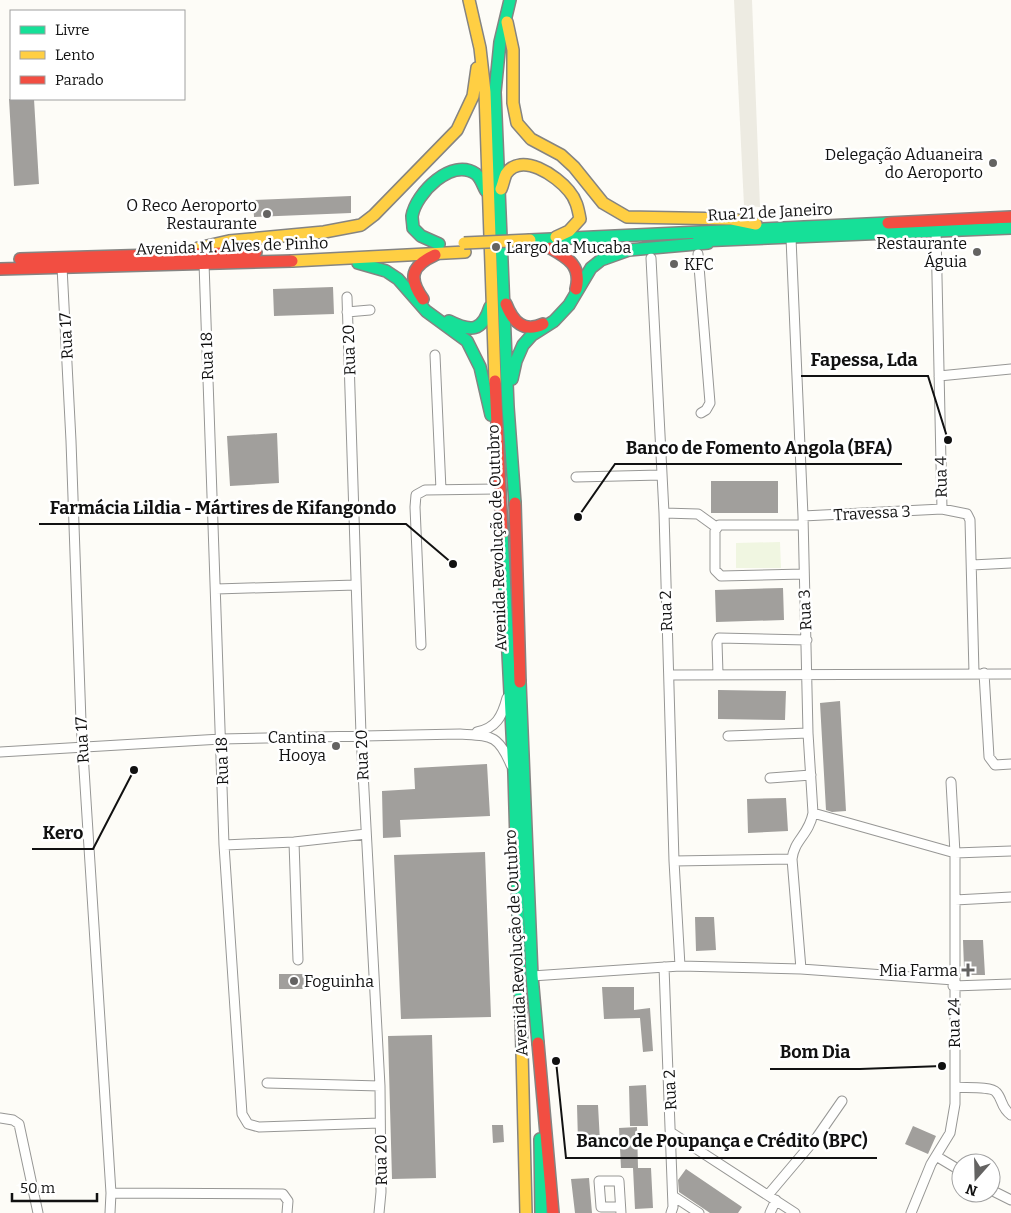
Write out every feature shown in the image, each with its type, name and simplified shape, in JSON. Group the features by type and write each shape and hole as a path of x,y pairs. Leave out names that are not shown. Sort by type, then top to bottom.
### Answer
{"main road":[{"name":"Avenida Revolução de Outubro","path":"469,0 480,48 485,92 494,203 498,296 515,504 517,651 522,722 532,976 553,1213"},
{"name":"Avenida Revolução de Outubro","path":"494,203 495,92 500,42 510,0"},
{"path":"506,16 513,50 513,103 517,122 531,139 560,156 574,167 603,203 627,217 732,219 774,228"},
{"path":"169,254 229,241 324,232 361,224 374,215 457,130 473,96 480,48"},
{"path":"494,203 502,183 513,167 533,165 555,178 578,202 580,219 569,231 550,244 570,258 579,270 578,284 566,304 539,327 529,329 518,326 498,296"},
{"path":"494,203 479,174 473,170 456,169 438,181 414,208 412,220 414,228 419,235 439,249 424,260 414,273 414,282 417,292 433,309 453,324 474,329 486,321 498,296"},
{"name":"Rua 21 de Janeiro","path":"464,248 550,244 774,228 1011,217"},
{"name":"Rua 21 de Janeiro","path":"550,244 742,240 1011,228"},
{"path":"508,407 516,360 520,350 532,335 558,318 569,306 591,268 600,260 615,253 632,250 742,240"},
{"name":"Avenida M. Alves de Pinho","path":"0,260 169,254 464,248"},
{"name":"Avenida M. Alves de Pinho","path":"0,269 333,260 439,249"},
{"path":"333,260 386,270 398,279 426,311 467,341 475,353 480,367 497,435"},
{"name":"Avenida Revolução de Outubro","path":"498,296 497,435 514,773 524,1076 522,1132 526,1213"},
{"name":"Avenida Revolução de Outubro","path":"524,1076 539,1183 541,1213"},
{"name":"Avenida Revolução de Outubro","path":"539,1183 540,1076"}],"street":[{"name":"Rua 4","path":"936,231 942,509 967,514 970,520 974,673"},
{"name":"Rua 3","path":"791,238 803,521 808,732 813,813 811,825 794,846 792,859"},
{"path":"698,254 710,403 706,410 701,413"},
{"name":"Rua 2","path":"651,258 664,513 674,861 680,966"},
{"name":"Rua 18","path":"204,263 224,845 242,1114 248,1124 259,1127 380,1123"},
{"name":"Rua 17","path":"62,267 72,441 82,748 111,1193 110,1213"},
{"name":"Rua 20","path":"347,297 361,735 380,1086 381,1192 379,1213"},
{"path":"348,312 370,310"},
{"path":"435,355 440,490"},
{"path":"940,376 1011,369"},
{"path":"576,477 662,475"},
{"path":"421,645 415,500 420,491 496,489"},
{"name":"Travessa 3","path":"716,527 942,509"},
{"path":"664,513 698,514 716,527 715,570 721,576 804,574"},
{"path":"972,565 1011,563"},
{"path":"216,589 356,586"},
{"path":"718,674 717,642 719,638 807,640"},
{"path":"984,673 989,757 995,764 1001,766 1011,764"},
{"path":"669,675 1011,674"},
{"path":"460,734 485,730 497,722 503,713 509,688"},
{"path":"728,736 808,732"},
{"path":"0,752 221,739 361,735 485,735 499,742 514,773"},
{"path":"770,778 811,775"},
{"name":"Rua 24","path":"911,1213 936,1156 950,1133 956,1087 954,983 955,853 951,782"},
{"path":"813,813 955,853 1011,851"},
{"path":"224,845 294,842 366,834"},
{"path":"294,842 298,960"},
{"path":"674,861 792,859 801,969"},
{"path":"955,900 1011,897"},
{"path":"532,976 680,966 801,969 954,983 1011,984"},
{"name":"Rua 2","path":"664,967 672,1133 673,1196 671,1213"},
{"path":"266,1082 380,1086"},
{"path":"956,1087 992,1089 997,1092 1004,1110 1011,1115"},
{"path":"770,1213 772,1198 842,1101"},
{"path":"0,1118 13,1120 19,1124 38,1213"},
{"path":"672,1133 795,1213"},
{"path":"936,1156 951,1165"},
{"path":"111,1193 283,1194 288,1201 288,1213"},
{"path":"673,1196 698,1213"}],"green space":[{"path":"780,542 781,568 736,568 736,543"}],"shaded area":[{"path":"734,0 752,0 760,207 744,206"}],"building":[{"path":"9,99 34,100 39,184 14,186"},
{"path":"351,196 351,213 254,217 253,200"},
{"path":"333,287 334,314 274,316 273,289"},
{"path":"277,433 279,483 230,486 227,436"},
{"path":"711,481 778,481 778,513 711,513"},
{"path":"783,588 784,620 716,622 715,590"},
{"path":"718,690 786,691 785,720 718,719"},
{"path":"840,701 846,811 832,812 826,810 820,703"},
{"path":"487,764 490,816 400,820 401,837 383,838 382,791 415,789 414,768"},
{"path":"786,798 788,831 748,833 747,799"},
{"path":"485,852 491,1017 401,1019 394,855"},
{"path":"695,917 714,917 716,950 696,951"},
{"path":"963,940 983,940 985,975 971,975 971,968 964,968"},
{"name":"Foguinha","path":"279,974 308,974 308,989 279,989"},
{"path":"602,987 634,987 634,1010 650,1008 653,1051 643,1052 640,1018 604,1019"},
{"path":"432,1035 436,1178 392,1179 388,1036"},
{"path":"646,1085 648,1126 630,1126 629,1086"},
{"path":"577,1105 598,1105 600,1142 578,1142"},
{"path":"492,1125 503,1125 504,1142 493,1143"},
{"path":"913,1126 936,1136 928,1154 905,1144"},
{"path":"637,1127 638,1168 621,1168 619,1128"},
{"path":"633,1168 651,1168 653,1208 635,1209"},
{"path":"686,1169 742,1207 738,1213 710,1213 679,1192 678,1180"},
{"path":"589,1178 592,1213 575,1213 571,1179"}],"traffic: fast":[{"path":"510,0 500,42 495,92 508,407 515,503"},
{"path":"439,244 421,236 413,228 412,216 420,197 437,180 456,170 467,170 476,174 486,191"},
{"path":"530,240 888,223"},
{"path":"698,241 1011,228"},
{"path":"512,379 516,361 523,345 532,335 554,321 569,305 591,268 601,260 629,250 708,243"},
{"path":"358,263 386,271 398,279 426,311 467,341 480,367 491,415"},
{"path":"449,321 464,327 475,328 483,321 490,307"},
{"path":"502,533 514,773 522,1051"},
{"path":"520,682 532,976 538,1043"},
{"path":"540,1139 541,1213"}],"traffic: slow":[{"path":"469,0 480,48 485,92 495,381"},
{"path":"507,22 513,50 513,103 517,123 531,139 561,155 574,167 603,203 627,217 732,219 756,224"},
{"path":"198,248 229,241 324,232 361,225 374,215 457,130 473,96 477,68"},
{"path":"501,189 506,174 520,165 539,168 563,185 575,200 580,219 569,231 556,237"},
{"path":"464,243 530,240"},
{"path":"292,261 465,252"},
{"path":"522,1051 526,1213"}],"traffic: jam":[{"path":"888,223 1011,217"},
{"path":"550,248 568,259 572,264 577,274 576,289"},
{"path":"20,259 256,252"},
{"path":"423,299 415,285 414,273 421,264 435,255"},
{"path":"0,269 292,261"},
{"path":"506,304 512,316 520,324 530,327 543,324"},
{"path":"495,381 502,533"},
{"path":"515,503 520,682"},
{"path":"538,1043 553,1213"}],"place":[{"name":"Delegação Aduaneira do Aeroporto","path":"993,163"},
{"name":"O Reco Aeroporto Restaurante","path":"267,214"},
{"name":"Largo da Mucaba","path":"496,247"},
{"name":"Restaurante Águia","path":"977,252"},
{"name":"KFC","path":"674,264"},
{"name":"Fapessa, Lda","path":"948,440"},
{"name":"Banco de Fomento Angola (BFA)","path":"578,517"},
{"name":"Farmácia Lildia - Mártires de Kifangondo","path":"453,564"},
{"name":"Cantina Hooya","path":"336,746"},
{"name":"Kero","path":"134,770"},
{"name":"Mia Farma","path":"968,970"},
{"name":"Foguinha","path":"294,981"},
{"name":"Banco de Poupança e Crédito (BPC)","path":"556,1061"},
{"name":"Bom Dia","path":"942,1066"}]}
